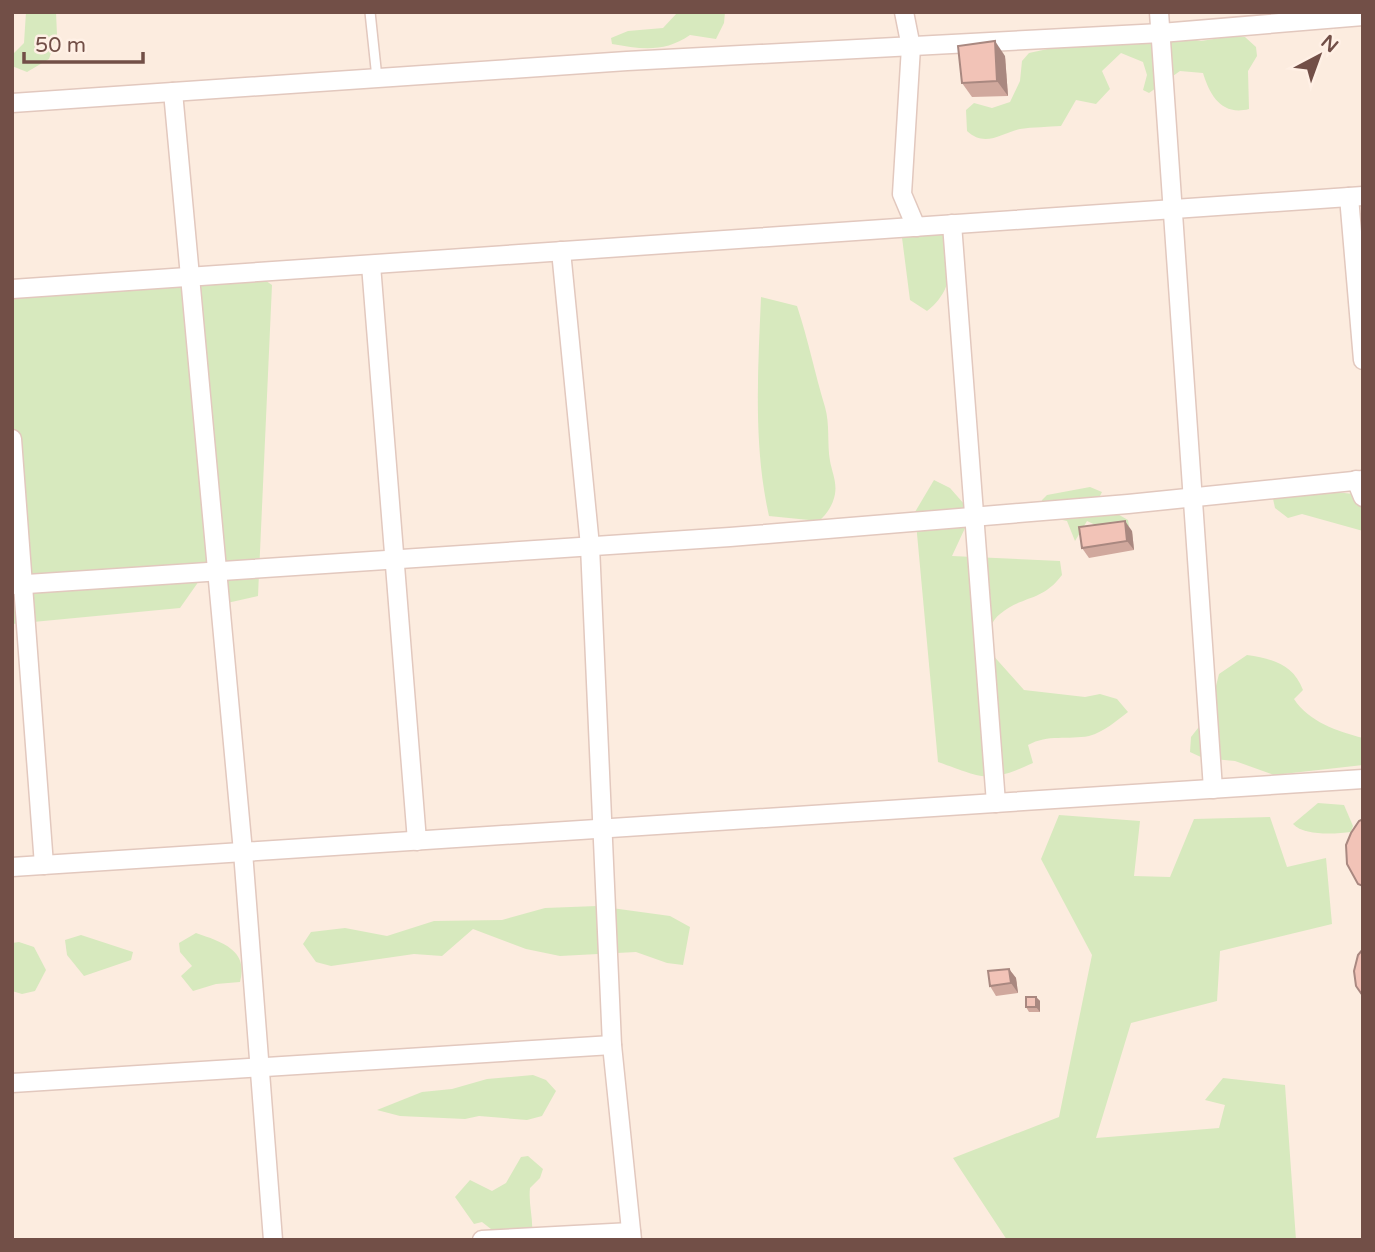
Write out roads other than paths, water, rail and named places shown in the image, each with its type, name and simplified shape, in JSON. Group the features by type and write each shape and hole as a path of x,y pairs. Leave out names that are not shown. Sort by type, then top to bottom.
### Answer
{"street":[{"path":"904,12 911,47 902,194 916,227"},
{"path":"1159,12 1213,789"},
{"path":"12,103 377,78 1161,33 1335,15 1363,16"},
{"path":"173,92 243,852 273,1240"},
{"path":"12,289 1356,197 1363,360"},
{"path":"952,224 996,803"},
{"path":"482,1240 632,1236 612,1045 590,546 561,251"},
{"path":"371,265 417,841"},
{"path":"12,439 18,585 44,864"},
{"path":"18,585 590,546 1360,486"},
{"path":"12,867 1363,779"},
{"path":"12,1083 612,1045"}],"lane":[{"path":"370,12 377,78"}]}
